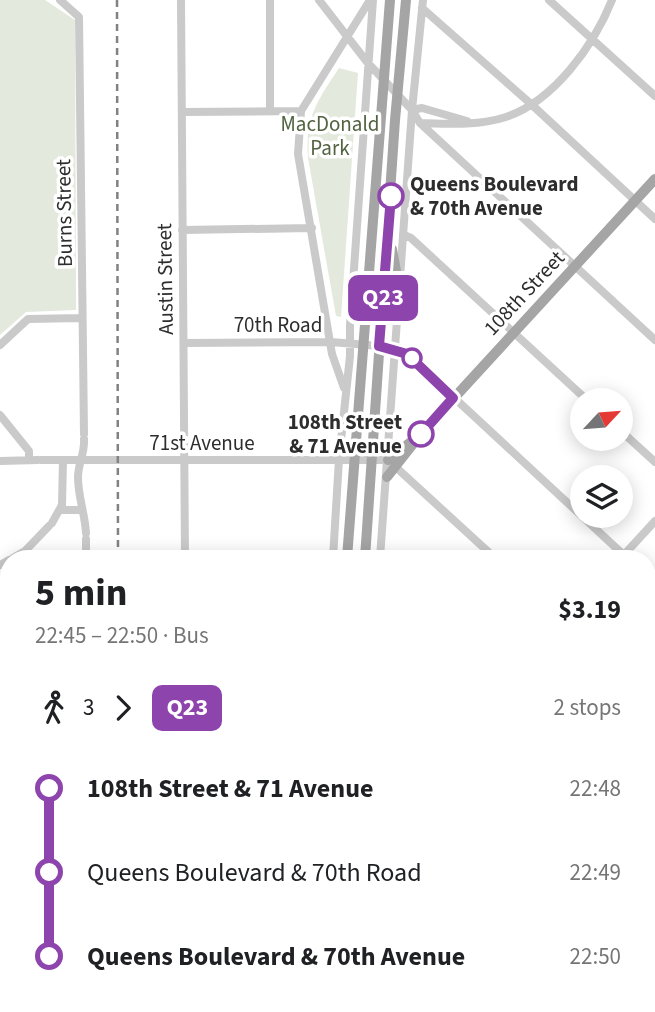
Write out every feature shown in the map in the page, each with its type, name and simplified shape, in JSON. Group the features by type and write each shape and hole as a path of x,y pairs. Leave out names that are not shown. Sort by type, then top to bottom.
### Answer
{"main road":[{"path":"348,550 390,0"},
{"path":"366,550 395,120 406,0"},
{"name":"108th Street","path":"387,477 391,464 655,179"},
{"path":"389,226 400,293"}],"street":[{"name":"Burns Street","path":"60,0 79,17 84,436 78,473 82,510"},
{"name":"Austin Street","path":"181,0 185,550"},
{"path":"270,0 270,111"},
{"path":"319,0 367,62 399,94 420,123 655,340"},
{"path":"345,391 331,342 298,145 301,111 372,0"},
{"path":"333,550 372,0"},
{"path":"549,0 655,96"},
{"path":"420,123 477,123 507,117 531,104 553,88 572,68 593,39 612,0"},
{"path":"423,4 655,219"},
{"path":"423,4 394,349 391,464 486,550"},
{"path":"412,110 422,108 477,123"},
{"path":"182,112 301,111"},
{"path":"182,230 312,228"},
{"path":"404,235 411,238 574,388"},
{"path":"0,345 28,319 82,318"},
{"name":"70th Road","path":"184,343 331,342 379,346 407,354 616,550"},
{"path":"0,415 36,460"},
{"path":"634,443 655,462"},
{"name":"71st Avenue","path":"0,461 356,459 391,464"},
{"path":"28,550 61,510 63,460"},
{"path":"381,550 387,477"},
{"path":"61,510 82,510 86,550"},
{"path":"630,550 655,521"}],"green space":[{"path":"0,0 45,0 75,20 76,310 26,312 0,335"},
{"name":"MacDonald Park","path":"339,68 358,73 341,317 336,316 308,158 308,132 314,110"}],"railway":[{"path":"117,0 118,550"}],"bus line":[{"name":"Q23","path":"391,196 379,346 407,354 453,398 421,434"}],"place":[{"name":"Queens Boulevard & 70th Avenue","path":"391,196"},
{"name":"108th Street & 71 Avenue","path":"421,434"}]}
